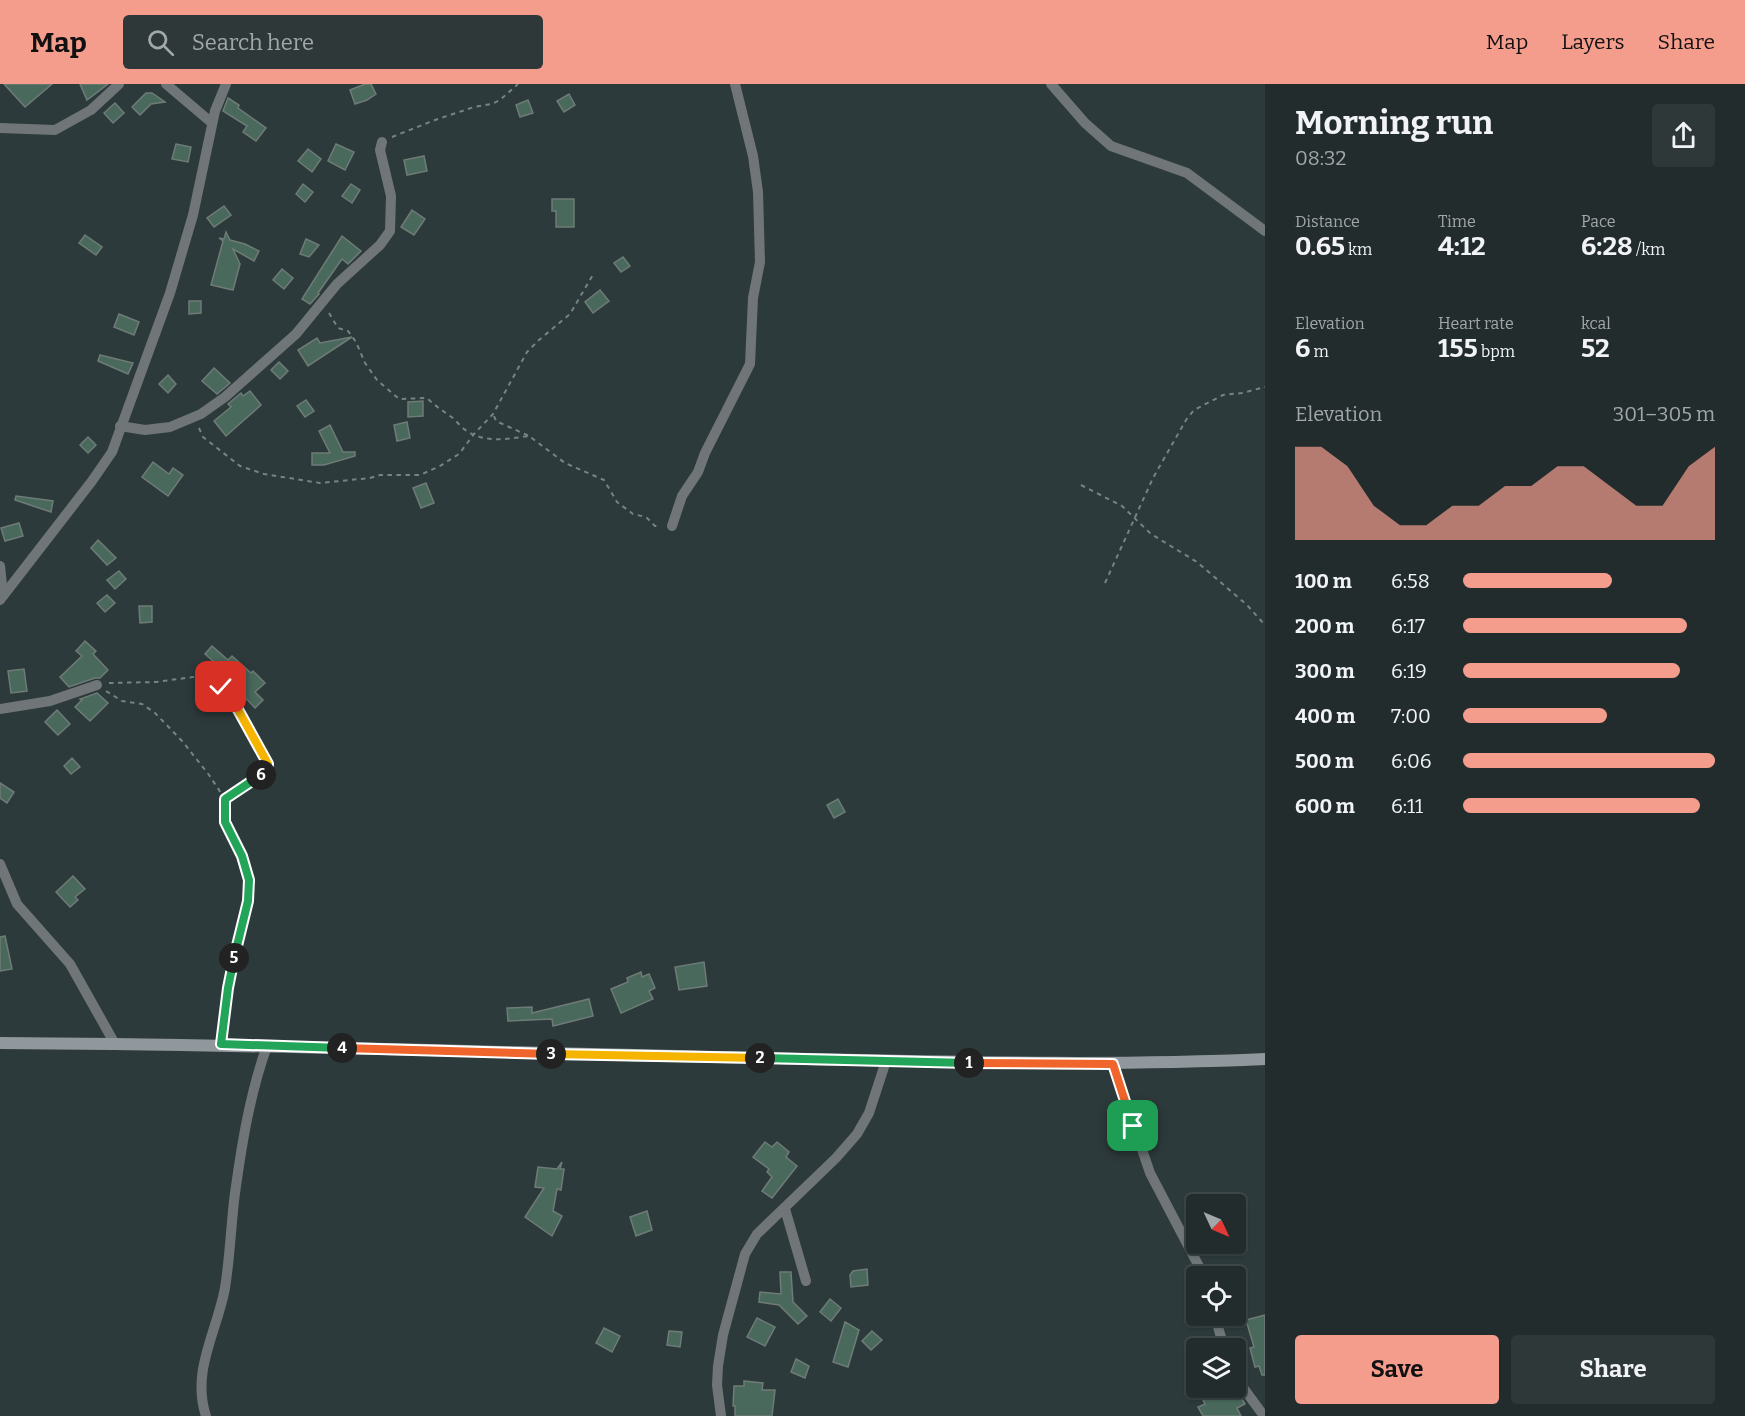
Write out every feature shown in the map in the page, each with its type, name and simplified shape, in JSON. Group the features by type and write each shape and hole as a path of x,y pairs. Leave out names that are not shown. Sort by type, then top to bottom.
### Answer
{"main road":[{"path":"0,1043 221,1044 886,1061 1113,1064 1265,1059"}],"street":[{"path":"0,128 56,130 90,110 119,84"},
{"path":"166,84 212,123"},
{"path":"2,597 112,452 170,293 193,215 215,111 226,84"},
{"path":"672,526 682,496 698,472 705,453 750,363 753,298 760,262 758,192 753,156 735,84"},
{"path":"1051,84 1085,123 1111,146 1187,173 1265,231"},
{"path":"120,426 146,430 171,427 195,417 225,397 296,334 338,284 380,245 390,231 391,196 380,150 382,142"},
{"path":"0,566 2,597"},
{"path":"0,709 51,701 97,685"},
{"path":"0,864 17,904 70,964 115,1044"},
{"path":"206,1416 201,1400 202,1363 217,1320 225,1287 235,1191 255,1080 267,1046"},
{"path":"721,1416 717,1385 718,1366 723,1335 745,1254 757,1234 836,1158 857,1134 869,1113 886,1061"},
{"path":"1113,1064 1150,1173 1199,1266"},
{"path":"785,1209 806,1281"},
{"path":"1246,1392 1264,1416"}],"path":[{"path":"382,142 386,138 435,120 474,107 492,104 518,84"},
{"path":"195,417 202,437 240,466 264,474 320,483 380,475 420,475 459,454 493,414 527,352 570,314 594,273"},
{"path":"322,305 338,328 348,331 357,342 365,363 376,380 399,399 427,398 464,429 495,441 529,436"},
{"path":"1105,583 1153,478 1194,410 1223,395 1265,387"},
{"path":"493,414 496,421 529,436 565,463 603,480 617,502 633,514 646,517 655,525 672,526"},
{"path":"1081,485 1122,506 1151,534 1197,561 1247,605 1265,625"},
{"path":"97,685 156,682 194,677 208,678 217,682 236,706 268,767 265,772 225,799"},
{"path":"97,685 122,701 142,704 155,713 183,742 214,781 225,799 225,822 246,868 249,892 243,928 230,972 221,1044"}],"building":[{"path":"4,84 52,84 25,107"},
{"path":"80,84 108,84 87,100"},
{"path":"371,84 376,94 355,104 350,90"},
{"path":"146,93 152,93 165,102 151,104 140,115 132,107"},
{"path":"569,94 575,105 564,112 557,101"},
{"path":"228,98 266,128 256,141 243,132 247,126 223,111"},
{"path":"528,100 533,113 520,117 516,105"},
{"path":"115,103 124,113 113,123 104,113"},
{"path":"176,144 191,147 188,162 172,159"},
{"path":"336,144 354,152 345,170 328,161"},
{"path":"308,149 321,159 312,172 298,161"},
{"path":"424,156 427,171 407,175 404,160"},
{"path":"303,184 313,192 305,202 296,194"},
{"path":"351,184 360,190 352,203 342,196"},
{"path":"552,199 574,199 574,227 556,227 556,211 552,211"},
{"path":"224,206 231,215 214,227 207,218"},
{"path":"412,210 425,219 414,235 401,227"},
{"path":"226,232 230,240 259,251 254,261 233,249 240,264 233,290 211,285 223,241 219,238 224,239"},
{"path":"85,235 102,247 96,255 79,243"},
{"path":"342,236 361,251 348,264 342,259 310,304 302,299"},
{"path":"306,239 319,245 309,257 300,254"},
{"path":"623,257 630,266 621,272 614,263"},
{"path":"282,269 293,278 284,289 273,280"},
{"path":"600,290 609,301 593,313 585,302"},
{"path":"189,301 201,301 201,313 189,314"},
{"path":"119,314 139,322 134,335 114,327"},
{"path":"352,337 308,366 298,350 317,338 320,343"},
{"path":"100,355 133,363 128,374 98,361"},
{"path":"279,362 288,371 280,379 271,370"},
{"path":"214,368 230,383 217,394 202,381"},
{"path":"168,375 176,384 168,393 159,384"},
{"path":"250,391 261,405 226,436 214,421 231,407 228,404 241,393 243,396"},
{"path":"306,400 314,411 305,417 297,406"},
{"path":"423,401 423,416 408,417 408,402"},
{"path":"407,422 410,438 397,441 394,425"},
{"path":"330,425 343,452 355,452 355,456 324,465 312,465 312,453 330,453 319,431"},
{"path":"88,437 96,445 88,453 80,445"},
{"path":"153,462 169,474 173,468 183,475 168,496 142,477"},
{"path":"426,483 434,503 421,508 413,488"},
{"path":"16,496 53,501 51,512 15,500"},
{"path":"19,523 23,536 5,541 1,528"},
{"path":"98,540 116,558 107,565 91,548"},
{"path":"119,571 126,579 115,589 107,580"},
{"path":"107,595 115,603 105,612 97,603"},
{"path":"139,606 152,606 152,622 140,623"},
{"path":"85,641 96,651 93,654 108,670 100,678 69,687 60,677 82,656 76,651"},
{"path":"212,646 228,660 232,656 265,683 255,692 263,700 255,708 236,688 239,686 237,682 205,654"},
{"path":"24,669 27,691 11,693 8,671"},
{"path":"97,693 108,703 90,721 75,707 82,700 80,699"},
{"path":"57,710 70,724 58,735 45,722"},
{"path":"72,758 80,767 71,774 64,766"},
{"path":"0,783 14,792 7,803 0,798"},
{"path":"838,799 845,812 834,818 827,805"},
{"path":"73,876 85,889 75,897 78,900 70,907 56,892"},
{"path":"5,936 12,969 0,971 0,937"},
{"path":"704,962 707,986 679,990 675,967"},
{"path":"641,972 642,977 649,974 655,988 649,991 653,999 621,1013 611,989 628,982 627,978"},
{"path":"589,999 593,1016 553,1026 552,1019 508,1021 507,1008 532,1007 532,1013"},
{"path":"765,1142 772,1147 777,1142 789,1152 786,1157 797,1166 772,1198 762,1191 772,1177 767,1172 769,1169 753,1157"},
{"path":"562,1162 560,1169 564,1169 561,1190 557,1189 553,1211 562,1216 552,1236 525,1217 544,1188 535,1187 538,1167 557,1169"},
{"path":"647,1211 652,1230 636,1236 630,1217"},
{"path":"867,1269 868,1285 851,1287 850,1275 853,1271"},
{"path":"780,1272 791,1272 793,1302 807,1316 798,1324 779,1305 759,1302 760,1292 781,1294"},
{"path":"830,1299 841,1308 831,1321 820,1312"},
{"path":"1265,1315 1265,1375 1262,1375 1259,1366 1255,1367 1250,1348 1254,1347 1246,1320"},
{"path":"757,1318 775,1327 765,1346 747,1337"},
{"path":"845,1322 859,1330 848,1367 833,1362"},
{"path":"604,1328 620,1336 612,1352 596,1343"},
{"path":"669,1331 682,1332 680,1347 667,1345"},
{"path":"872,1331 882,1340 871,1350 862,1341"},
{"path":"796,1359 809,1366 805,1378 791,1372"},
{"path":"744,1381 763,1383 762,1390 775,1390 772,1416 735,1416 734,1386 744,1386"},
{"path":"1202,1398 1241,1398 1245,1404 1237,1408 1241,1416 1203,1416 1198,1407 1205,1404"}],"route":[{"path":"221,687 236,706 268,767 265,772 225,799 225,822 246,868 249,892 243,928 230,972 221,1044 627,1056 1113,1064 1133,1126"}]}
